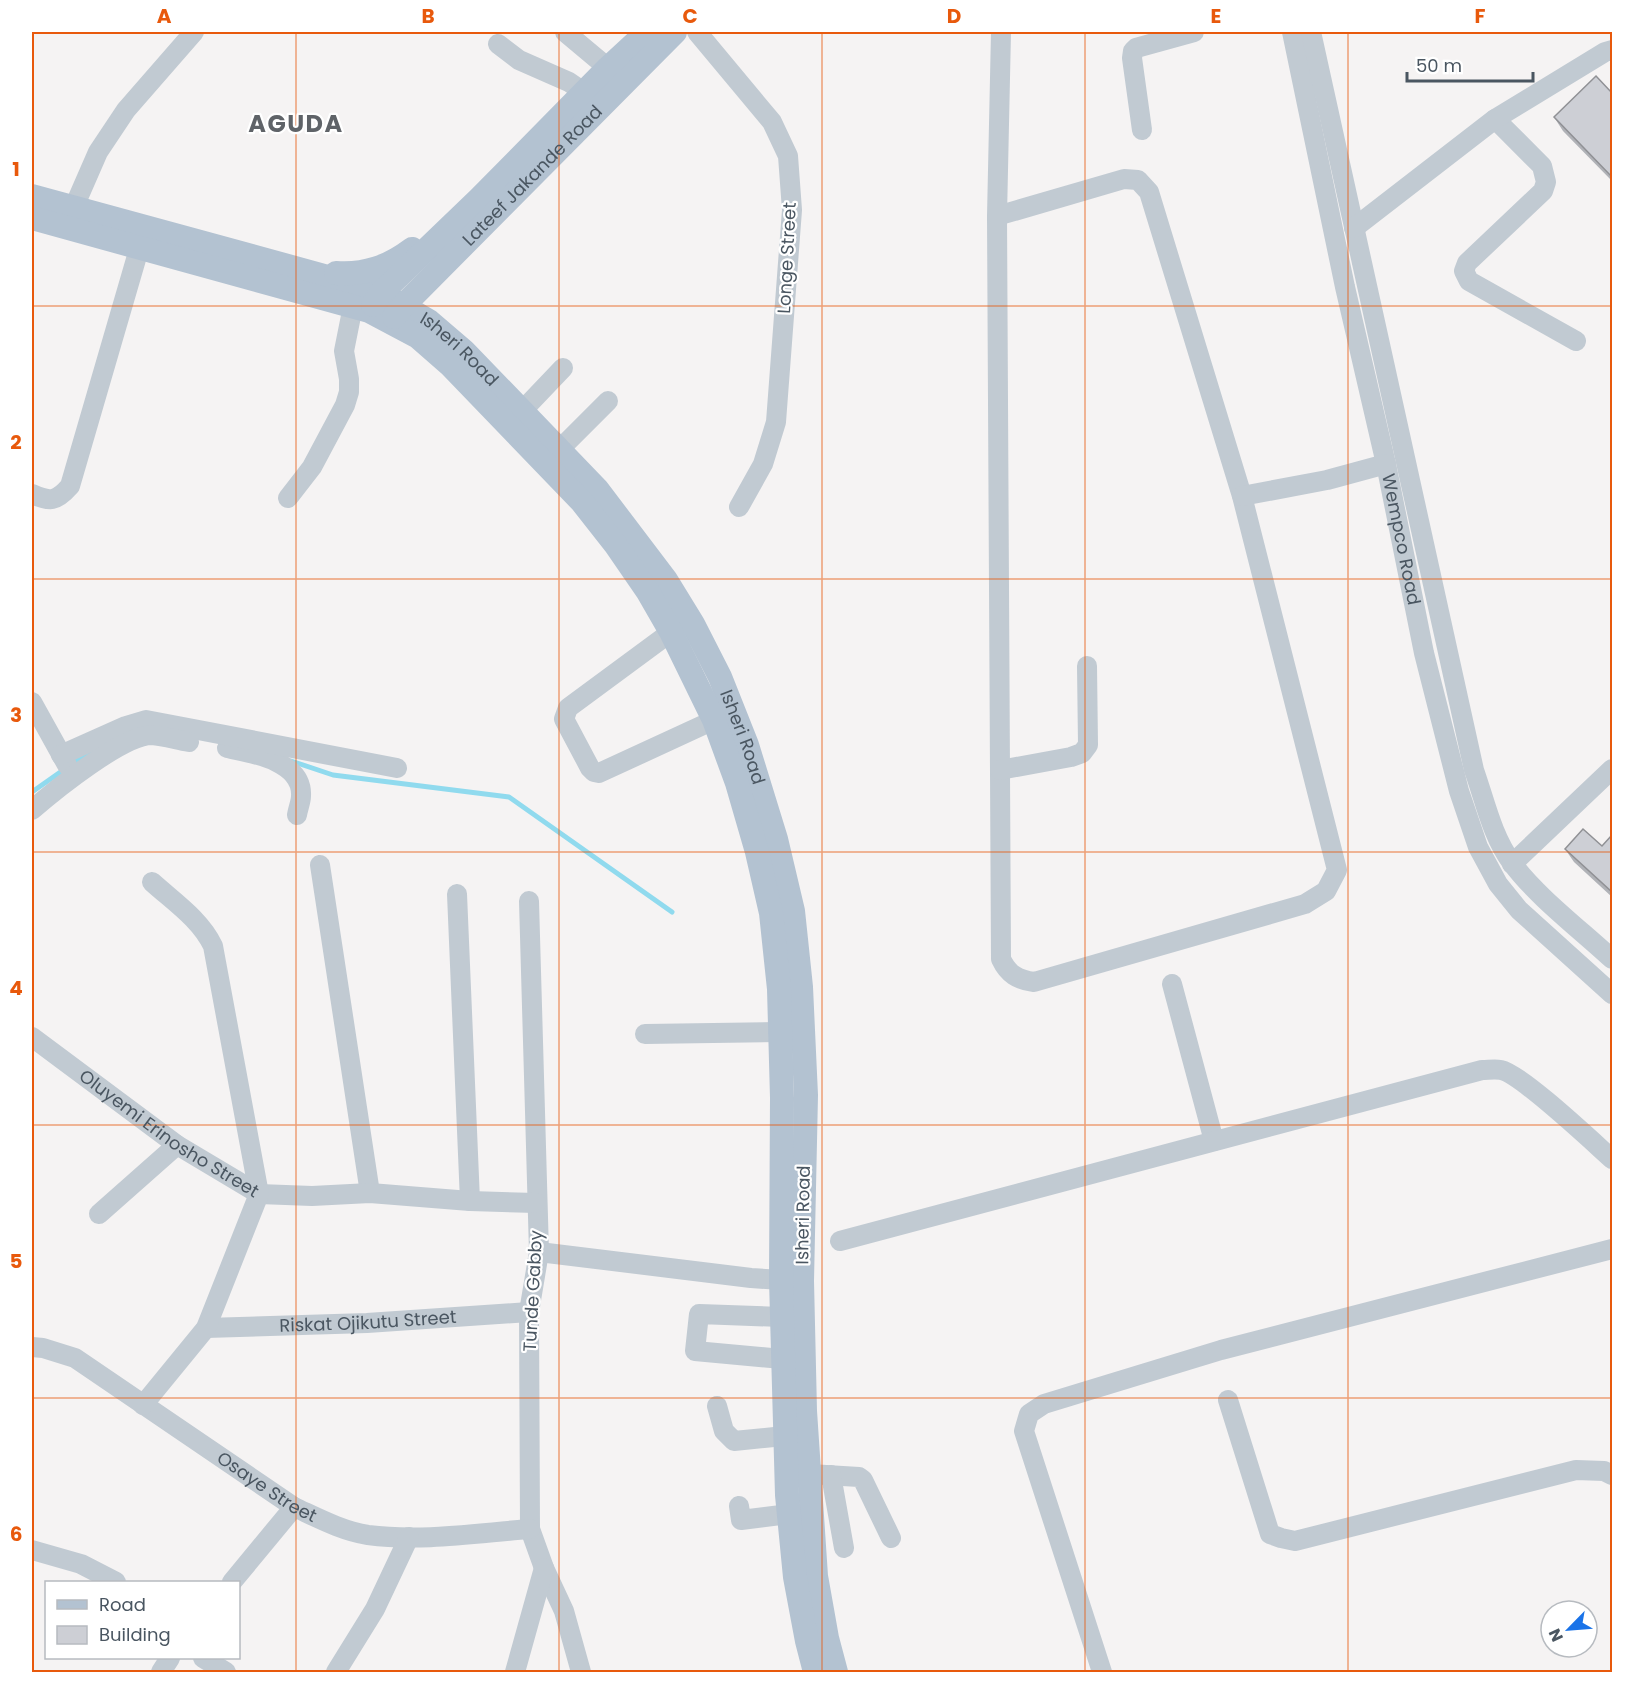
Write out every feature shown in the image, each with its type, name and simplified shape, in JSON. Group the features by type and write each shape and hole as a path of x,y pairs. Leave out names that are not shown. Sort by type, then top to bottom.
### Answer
{"main road":[{"name":"Lateef Jakande Road","path":"367,303 479,200 608,68 647,32"},
{"name":"Lateef Jakande Road","path":"397,313 675,32"},
{"name":"Isheri Road","path":"32,196 308,271 367,303"},
{"path":"308,271 345,273 374,270 396,261 479,200"},
{"name":"Isheri Road","path":"32,218 139,249 367,303 429,321 464,351 597,489 666,580 693,624 720,677 747,745 779,849 793,911 801,987 806,1095 802,1281 805,1411 821,1475 805,1576 807,1641 815,1672"},
{"name":"Isheri Road","path":"397,313 582,502 615,544 648,592 671,632 714,720 737,783 757,852 771,913 779,989 782,1098 781,1317 784,1436 789,1514 805,1576 827,1638 836,1672"}],"street":[{"path":"74,207 98,152 126,110 194,32"},
{"path":"565,32 608,68"},
{"name":"Longe Street","path":"698,32 772,122 788,156 792,210 776,422 764,464 740,507"},
{"path":"997,216 1124,179 1138,180 1149,192 1242,496 1337,870 1326,891 1305,904 1034,982 1020,980 1006,968 1001,959 997,216 1001,32"},
{"path":"1142,130 1133,51 1136,48 1194,32"},
{"name":"Wempco Road","path":"1292,32 1345,287 1386,464 1424,653 1459,791 1478,847 1498,884 1518,910 1612,994"},
{"name":"Wempco Road","path":"1311,32 1474,770 1496,836 1512,864 1612,959"},
{"path":"498,44 519,60 569,82 585,93"},
{"path":"1354,228 1495,119 1605,52 1612,50"},
{"path":"1495,119 1542,166 1546,182 1543,191 1467,263 1464,272 1469,281 1576,341"},
{"path":"32,494 46,500 54,500 70,486 139,249"},
{"path":"288,498 312,467 345,405 349,392 349,378 344,351 367,303"},
{"path":"522,411 563,368"},
{"path":"559,450 608,401"},
{"path":"1242,496 1327,480 1386,464"},
{"path":"671,632 568,708 564,719 590,768 599,773 714,720"},
{"path":"1424,653 1447,647"},
{"path":"1000,770 1082,753 1088,745 1088,666"},
{"path":"32,702 68,765"},
{"path":"32,810 68,765 126,726 146,720 397,768"},
{"path":"68,765 151,735 239,751 275,761 288,768 296,778 302,793 297,814"},
{"path":"1512,864 1612,769"},
{"path":"320,865 370,1193"},
{"path":"143,1405 206,1328 259,1194 213,946 198,922 152,882"},
{"path":"457,894 470,1201"},
{"name":"Tunde Gabby","path":"529,901 539,1252 529,1312 530,1529 544,1568 564,1611 581,1672"},
{"path":"1172,984 1214,1141"},
{"path":"645,1034 779,1032"},
{"name":"Oluyemi Erinosho Street","path":"32,1036 177,1145 259,1194 312,1196 370,1193 470,1201 536,1203"},
{"path":"840,1241 1482,1070 1502,1070 1520,1081 1568,1119 1612,1159"},
{"path":"99,1214 177,1145"},
{"path":"1102,1672 1024,1431 1029,1414 1044,1404 1221,1350 1612,1249"},
{"path":"539,1252 739,1277 781,1280"},
{"name":"Riskat Ojikutu Street","path":"206,1328 367,1323 529,1312"},
{"path":"781,1317 699,1314 695,1351 782,1359"},
{"name":"Osaye Street","path":"32,1347 75,1358 294,1508 331,1525 366,1535 409,1537 530,1529"},
{"path":"1228,1400 1269,1534 1295,1541 1576,1470 1604,1471 1612,1474"},
{"path":"717,1406 724,1431 734,1442 784,1436"},
{"path":"844,1548 821,1475 859,1477 863,1480 891,1538"},
{"path":"739,1506 741,1520 789,1514"},
{"path":"233,1581 294,1508"},
{"path":"336,1672 375,1610 409,1537"},
{"path":"32,1550 81,1564 114,1581"},
{"path":"515,1672 544,1568"},
{"path":"161,1672 169,1659"},
{"path":"205,1659 226,1672"}],"building":[{"path":"1596,76 1612,93 1612,177 1554,117"},
{"path":"1583,829 1602,846 1612,835 1612,892 1565,849"}],"waterway":[{"path":"32,792 79,759 96,750"},
{"path":"291,761 333,775 509,797 672,912"}],"district":[{"name":"AGUDA","path":"296,124"}]}
